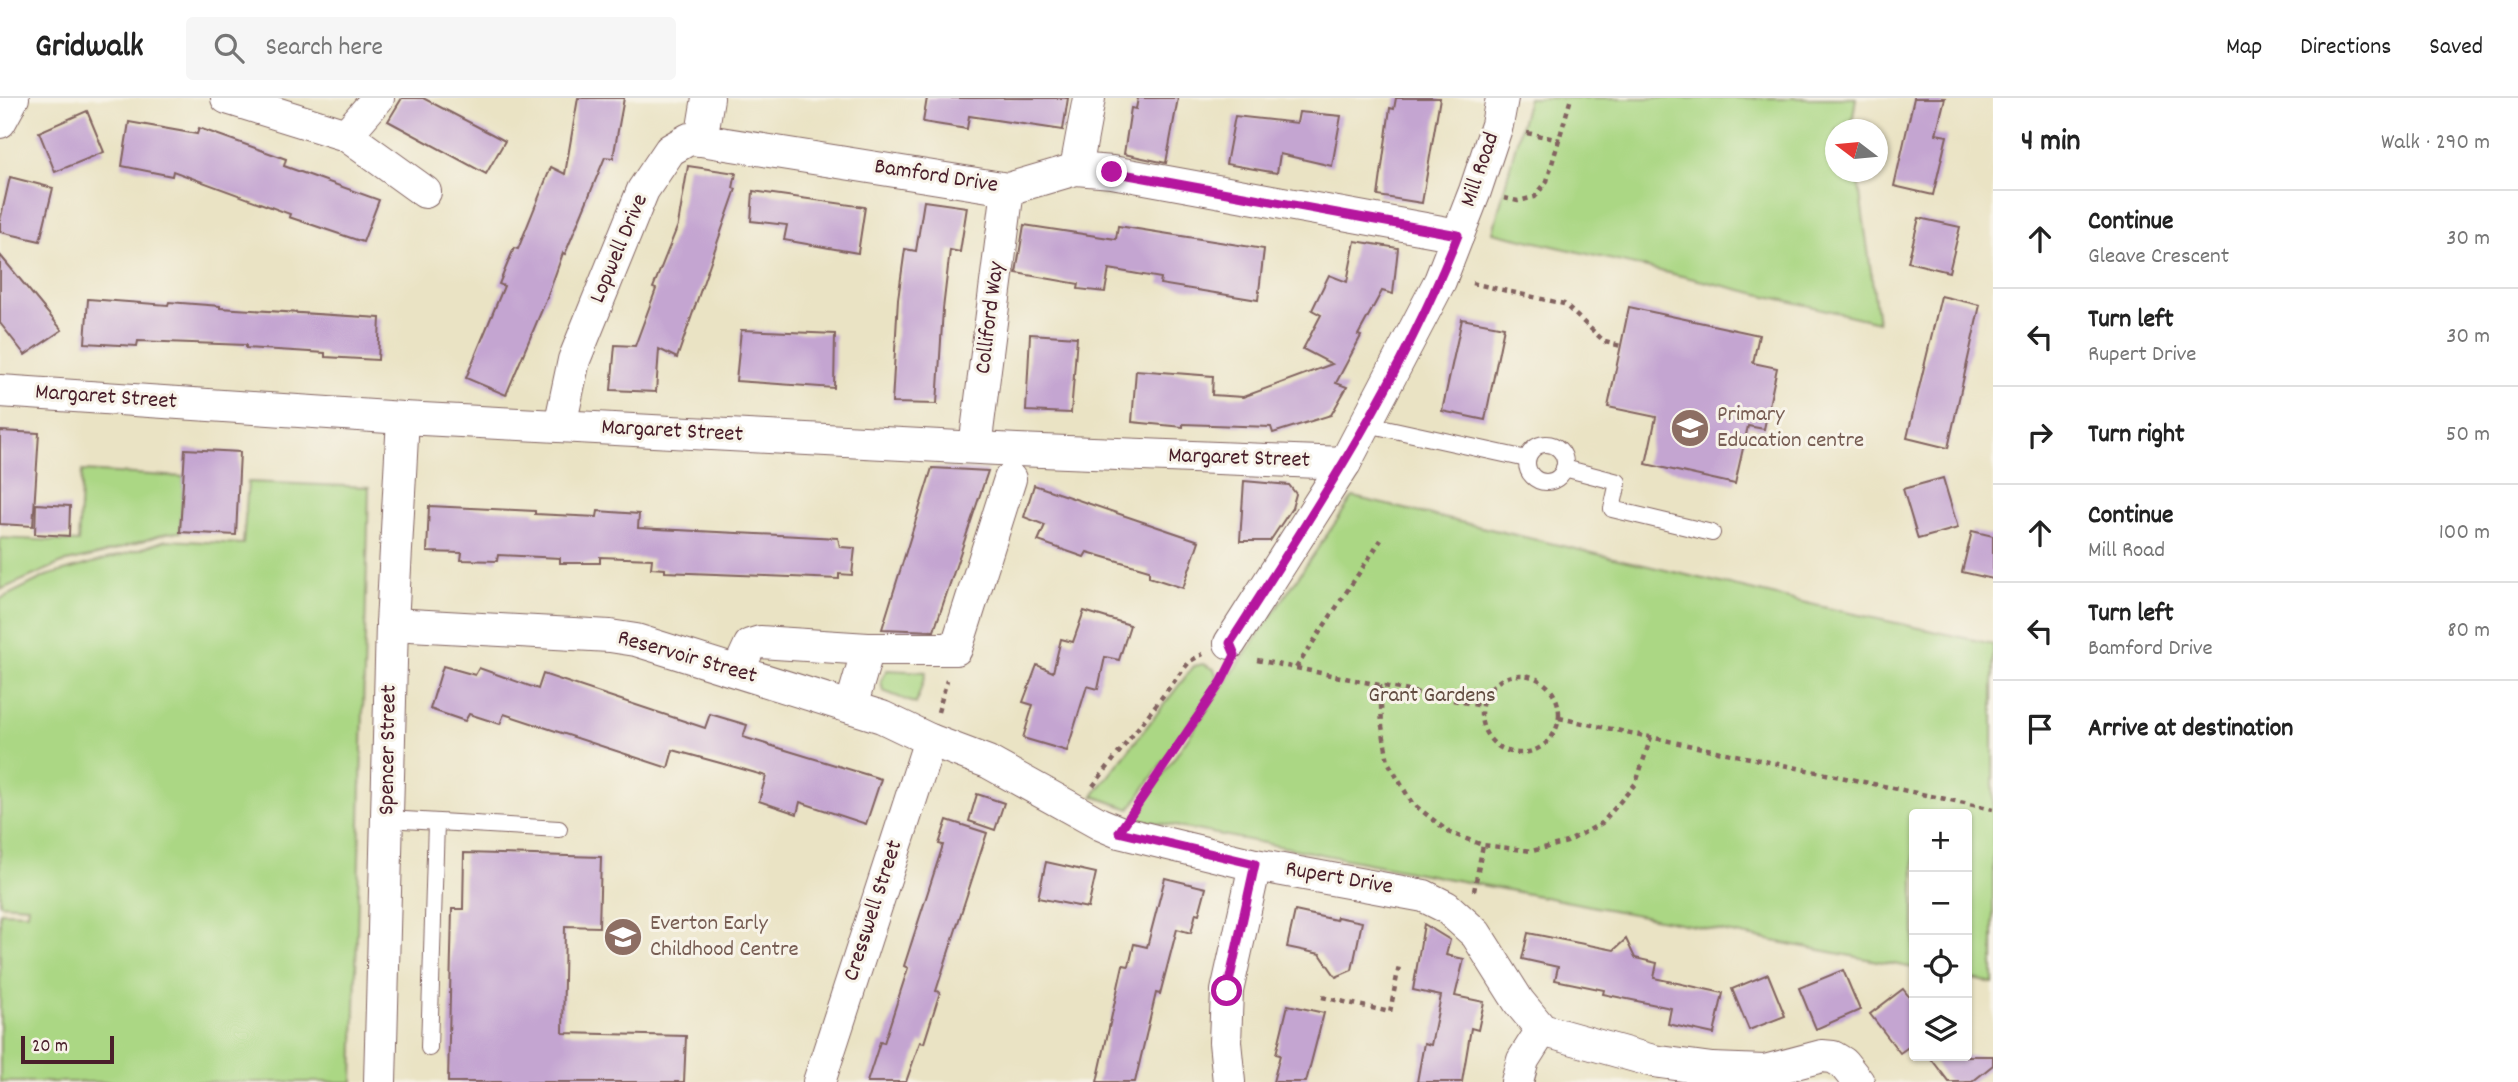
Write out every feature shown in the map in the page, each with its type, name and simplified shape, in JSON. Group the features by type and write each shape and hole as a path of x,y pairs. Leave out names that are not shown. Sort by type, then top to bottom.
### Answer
{"street":[{"path":"0,122 13,98"},
{"path":"227,98 346,135 425,191"},
{"path":"346,135 378,98"},
{"path":"701,140 708,98"},
{"path":"1076,169 1088,98"},
{"name":"Mill Road","path":"1232,649 1367,424 1442,276 1475,191 1497,125 1502,98"},
{"name":"Lopwell Drive","path":"560,426 574,360 643,190 670,150 689,139 701,140"},
{"name":"Bamford Drive","path":"701,140 1008,189 1076,169 1112,172 1458,235"},
{"name":"Colliford Way","path":"975,447 1008,189"},
{"name":"Margaret Street","path":"0,391 403,418 1345,463"},
{"name":"Spencer Street","path":"380,1082 392,624 403,418"},
{"path":"738,671 750,645 760,642 868,649 956,649 1010,479"},
{"name":"Reservoir Street","path":"392,624 624,637 881,717 930,740"},
{"path":"851,707 868,649"},
{"name":"Rupert Drive","path":"930,740 988,762 1074,811 1119,832 1255,864 1424,896 1446,907 1465,922 1492,956 1519,1002 1542,1030"},
{"name":"Cresswell Street","path":"819,1082 930,740"},
{"path":"1229,1082 1225,1042 1227,991 1255,864"},
{"path":"1517,1082 1523,1060 1542,1030 1653,1061 1712,1069 1765,1071 1822,1056 1833,1057 1843,1063 1858,1082"}],"lane":[{"path":"1367,424 1527,459"},
{"path":"1549,444 1560,450 1565,461 1564,468 1562,474 1552,482 1540,482 1530,475 1527,459 1536,447 1549,444"},
{"path":"1564,468 1618,482 1612,509 1712,533"},
{"path":"387,819 559,829"},
{"path":"429,1048 436,822"}],"path":[{"path":"1475,191 1518,201 1535,197 1547,181 1571,98"},
{"path":"1442,276 1564,304 1605,342 1621,346"},
{"path":"1296,668 1381,540"},
{"path":"1074,811 1190,662 1217,646 1296,668 1482,706"},
{"path":"930,740 956,649"},
{"path":"1119,832 1222,681 1232,649"},
{"path":"1511,676 1529,676 1542,681 1551,690 1558,702 1559,718 1555,731 1544,745 1531,751 1512,752 1500,747 1490,738 1482,716 1482,706 1498,681 1511,676"},
{"path":"1380,685 1388,762 1412,803 1450,833 1483,845 1532,851 1567,842 1602,823 1636,783 1651,737"},
{"path":"1559,718 1993,809"},
{"path":"1465,922 1483,845"},
{"path":"1322,997 1390,1012 1399,965"}],"green space":[{"path":"1528,98 1856,98 1853,119 1825,119 1825,182 1858,182 1878,322 1493,232"},
{"path":"82,471 184,477 180,532 167,533 102,554 62,563 0,590 0,538 78,542"},
{"path":"248,482 369,487 353,1082 0,1082 0,912 27,913 28,906 0,904 0,599 46,576 166,540 243,544"},
{"name":"Grant Gardens","path":"1353,497 1993,644 1993,983 1972,979 1972,809 1909,809 1909,967 1133,818"},
{"path":"1203,664 1214,669 1217,676 1214,687 1130,809 1093,796 1194,666"},
{"path":"887,670 926,672 916,704 883,691 881,681"}],"building":[{"path":"402,98 423,98 505,141 486,174 388,121"},
{"path":"578,98 624,98 613,158 605,157 506,395 466,378 504,286 499,284 514,248 518,249 551,167 565,174"},
{"path":"927,98 1068,98 1063,130 969,116 967,129 923,122"},
{"path":"1138,98 1178,98 1166,163 1124,154 1131,108 1136,109"},
{"path":"1396,98 1440,98 1422,203 1378,196 1390,108 1394,109"},
{"path":"1914,98 1945,98 1936,134 1947,136 1933,195 1894,186"},
{"path":"87,111 104,152 55,172 39,132"},
{"path":"1299,112 1341,116 1332,166 1280,154 1277,173 1226,164 1235,116 1297,123"},
{"path":"129,122 197,134 199,128 286,159 284,166 379,200 363,242 289,217 290,214 173,171 172,176 122,166"},
{"path":"688,166 736,173 733,188 736,189 677,358 659,349 656,392 611,390 615,345 635,346 656,289 653,288 678,225"},
{"path":"10,177 53,188 40,241 0,232"},
{"path":"753,191 865,207 858,253 784,240 787,225 751,221"},
{"path":"924,201 967,207 960,252 950,250 937,404 892,403 898,299 905,249 916,251"},
{"path":"1919,218 1960,227 1949,272 1908,262"},
{"path":"1024,225 1116,239 1118,226 1264,249 1258,300 1160,284 1161,278 1109,269 1105,292 1078,289 1079,284 1016,273"},
{"path":"1355,241 1398,248 1393,294 1382,291 1358,335 1361,336 1336,383 1347,387 1331,415 1273,433 1271,427 1183,424 1183,427 1132,422 1136,370 1213,376 1212,395 1243,397 1332,364 1303,349 1321,315 1312,310 1329,275 1347,282"},
{"path":"0,255 62,330 25,355 0,323"},
{"path":"1941,296 1980,305 1948,448 1907,438"},
{"path":"88,299 168,305 169,302 220,308 380,318 378,360 325,357 325,353 246,348 246,345 138,341 137,346 85,343"},
{"path":"1629,307 1759,335 1753,363 1777,368 1764,429 1748,426 1735,484 1646,464 1656,417 1608,407"},
{"path":"1462,319 1504,327 1485,420 1442,411"},
{"path":"741,330 835,334 834,388 736,381"},
{"path":"1030,334 1077,337 1071,413 1026,411"},
{"path":"0,431 39,433 33,526 0,524"},
{"path":"185,449 240,452 236,535 180,532"},
{"path":"932,468 988,471 934,631 882,629"},
{"path":"1943,478 1958,528 1918,539 1903,489"},
{"path":"1244,481 1289,485 1296,494 1292,508 1270,541 1240,541"},
{"path":"1034,485 1199,541 1183,588 1149,577 1149,570 1087,552 1084,557 1038,541 1045,525 1024,517"},
{"path":"36,504 70,506 69,536 35,534"},
{"path":"429,506 597,517 598,511 639,514 638,528 838,538 840,547 855,548 852,575 839,574 839,579 665,572 665,569 651,568 652,559 600,557 600,563 560,563 560,558 498,555 497,561 461,560 462,553 427,552"},
{"path":"1972,531 1993,536 1993,579 1962,572"},
{"path":"1084,611 1130,625 1119,660 1105,657 1098,689 1087,686 1067,751 1023,738 1033,705 1023,702 1037,665 1053,672 1061,639 1073,642"},
{"path":"443,666 475,675 479,668 538,689 543,674 705,728 710,714 747,725 743,737 881,779 866,824 800,802 797,814 759,801 766,776 742,769 673,750 668,768 504,714 500,724 469,714 465,721 430,709"},
{"path":"977,794 1004,803 995,830 969,821"},
{"path":"947,820 987,833 936,991 940,992 924,1043 920,1042 906,1082 867,1082 880,1042 884,1043 908,968 904,966 943,845 939,844"},
{"path":"464,853 601,857 599,927 565,926 563,1033 686,1036 684,1082 448,1082 452,909 463,909"},
{"path":"1046,862 1096,873 1088,908 1038,898"},
{"path":"1165,878 1206,888 1199,914 1196,913 1191,933 1177,929 1160,994 1156,993 1135,1082 1097,1082 1123,965 1129,966 1134,944 1147,947"},
{"path":"1295,911 1336,920 1337,917 1362,922 1352,970 1336,977 1320,954 1287,947"},
{"path":"1424,924 1450,940 1446,955 1464,959 1455,996 1484,1002 1478,1030 1471,1028 1462,1082 1417,1082 1424,1043 1431,1045 1441,996 1413,990"},
{"path":"1528,933 1614,950 1626,939 1635,958 1657,963 1654,978 1723,993 1714,1034 1668,1024 1671,1008 1603,994 1604,990 1555,980 1558,967 1522,959"},
{"path":"1843,970 1860,1010 1816,1029 1799,988"},
{"path":"1768,974 1785,1016 1749,1030 1732,989"},
{"path":"1903,989 1909,997 1909,1047 1900,1053 1870,1014"},
{"path":"1288,1005 1324,1013 1306,1082 1273,1082 1280,1055 1276,1054"},
{"path":"1972,1056 1993,1056 1993,1065 1972,1082 1949,1082 1933,1061 1972,1061"}],"place":[{"name":"Primary Education centre","path":"1690,428"},
{"name":"Everton Early Childhood Centre","path":"623,937"}],"route":[{"path":"1112,172 1458,235 1440,281 1367,424 1230,643 1235,655 1222,681 1119,832 1255,864 1227,991"}]}
